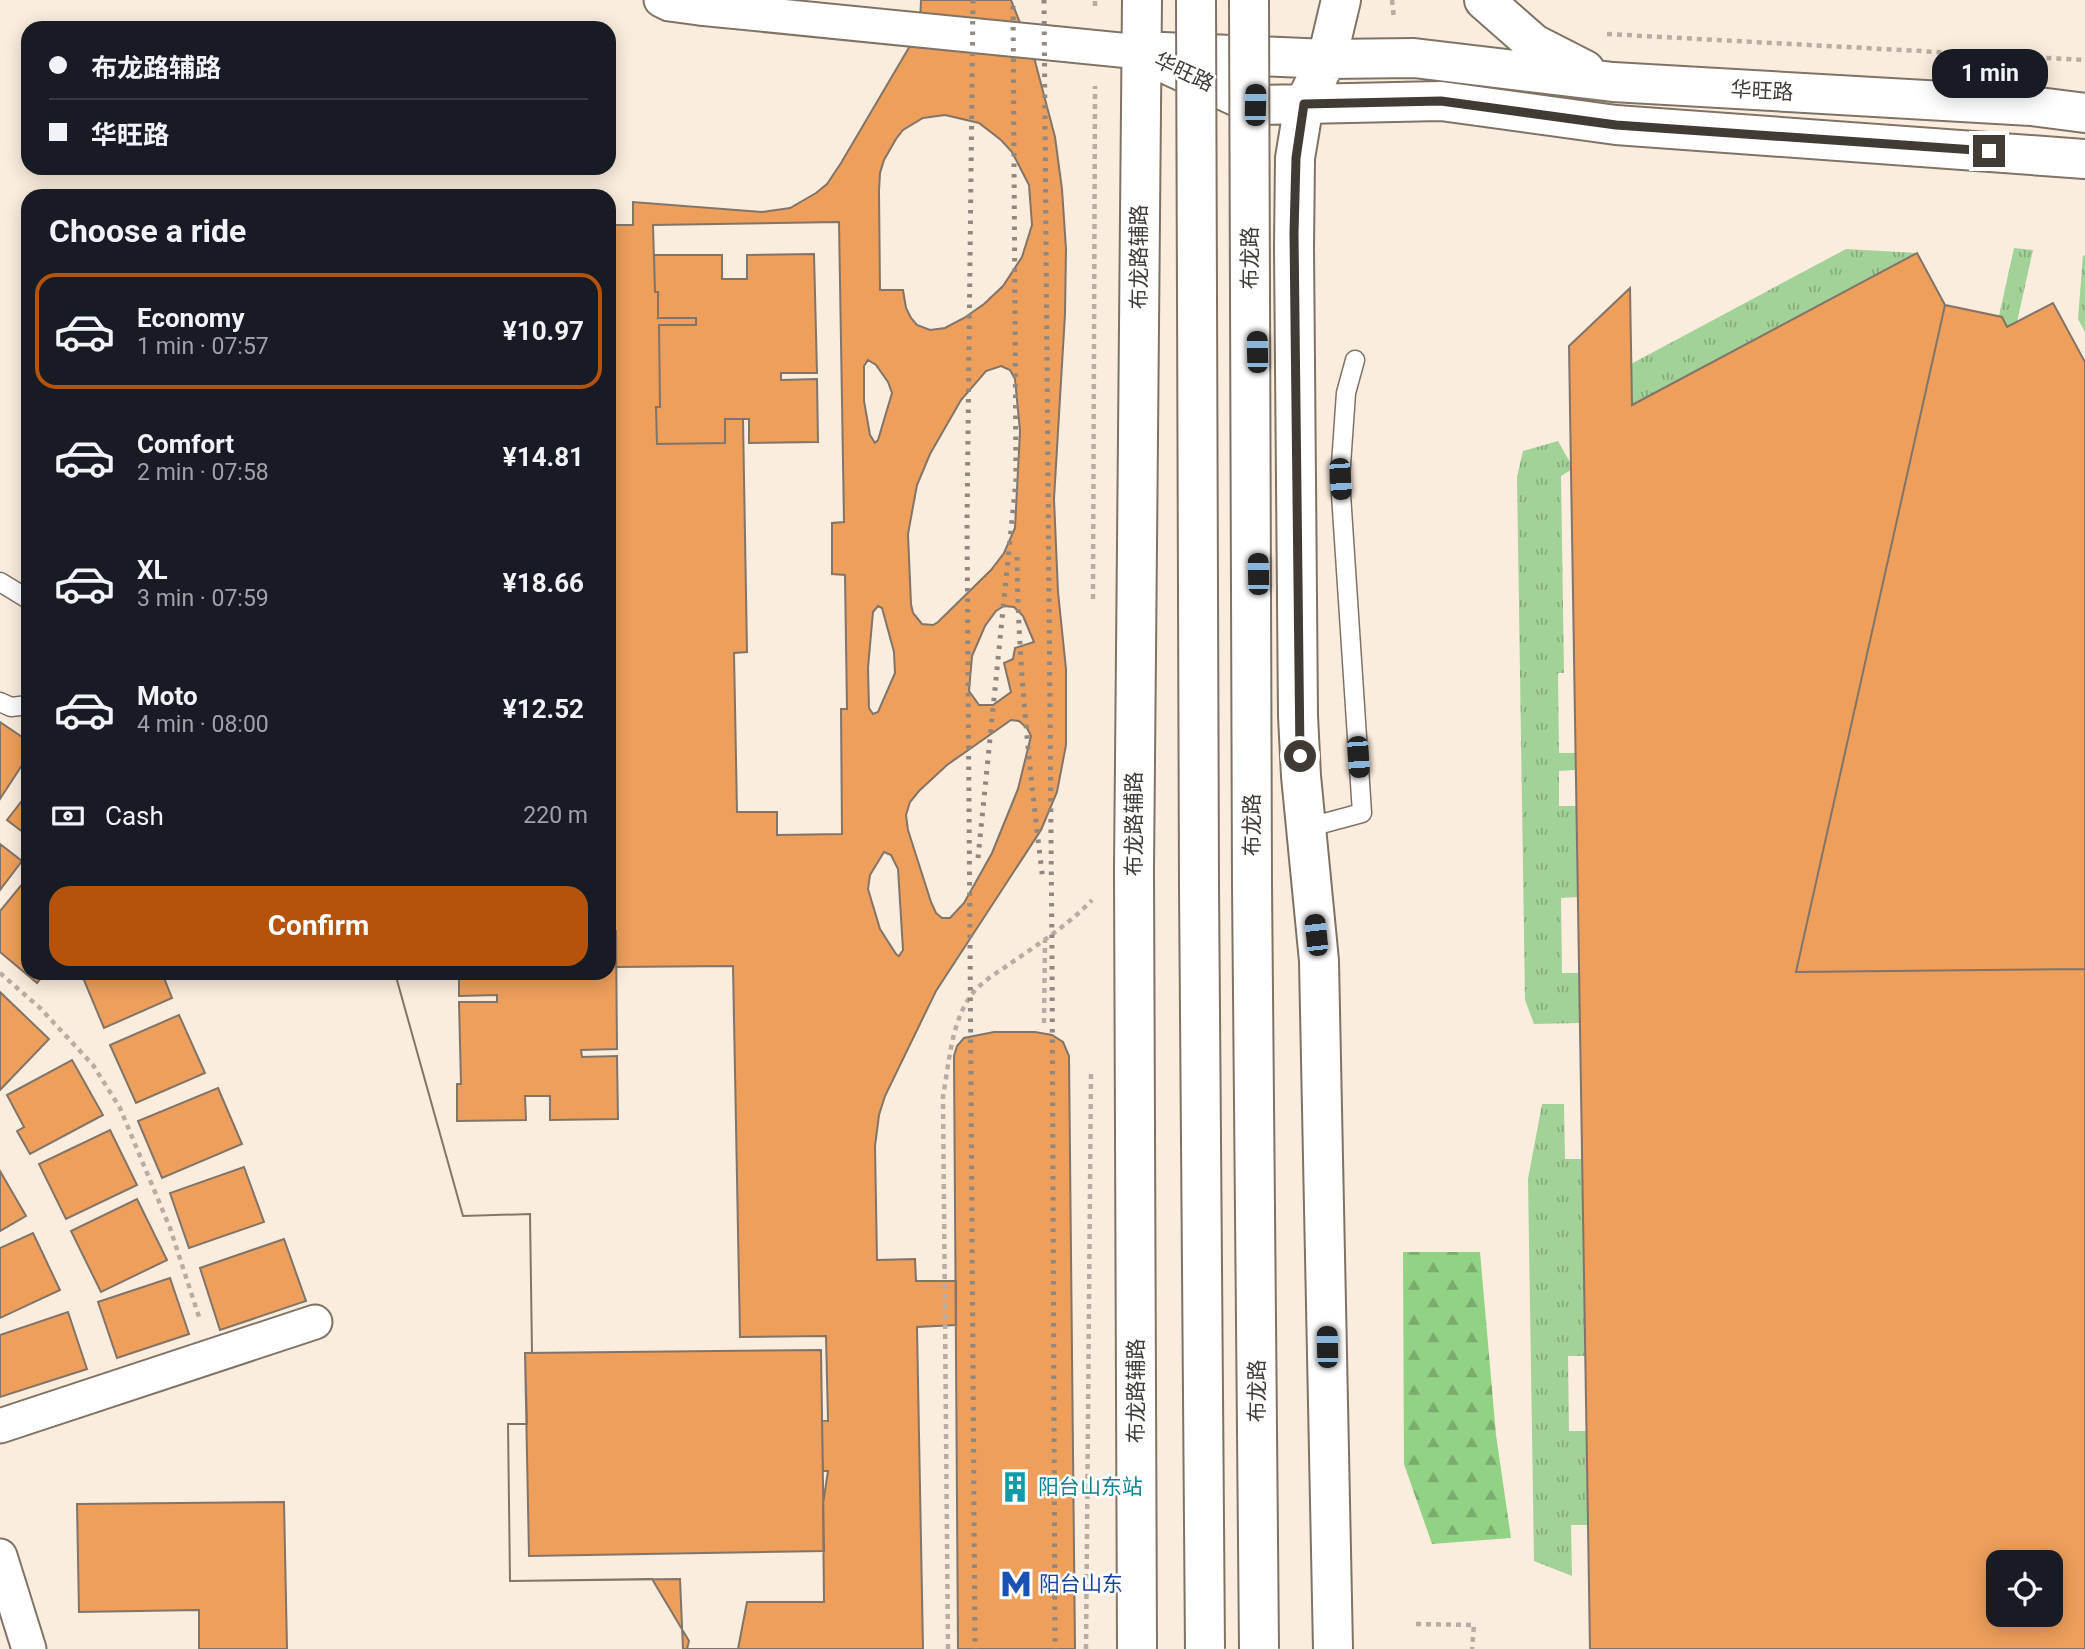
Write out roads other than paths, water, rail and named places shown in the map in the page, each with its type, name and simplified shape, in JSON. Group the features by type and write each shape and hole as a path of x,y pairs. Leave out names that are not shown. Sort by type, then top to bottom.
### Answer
{"main road":[{"name":"布龙路辅路","path":"1138,1649 1134,870 1142,0"},
{"path":"1196,0 1205,1649"},
{"path":"1252,0 1256,55 1259,645 1261,661 1301,776"},
{"name":"布龙路","path":"1252,0 1252,857 1259,1649"},
{"path":"1333,1649 1318,961 1298,716 1294,233 1296,158 1304,104 1326,60 1341,0"},
{"path":"1484,0 1534,44 1613,82"},
{"name":"华旺路","path":"1140,51 1326,60 1413,58 1613,82 2031,107 2085,113"},
{"name":"华旺路","path":"1140,51 1255,105 1441,101 1616,125 2085,159"}],"street":[{"path":"661,0 669,4 699,8 1140,51"},
{"path":"0,1426 315,1322"},
{"path":"0,1556 29,1649"}],"lane":[{"path":"1306,828 1362,813 1340,479 1346,393 1355,360"},
{"path":"0,582 21,595"},
{"path":"0,702 11,707 21,706"}],"railway":[{"path":"973,0 967,523 975,1649"},
{"path":"978,858 1016,480 1013,0"},
{"path":"1044,0 1055,1649"},
{"path":"1017,557 1022,679 1043,881"}],"place":[{"name":"阳台山东站","path":"1015,1487"},
{"name":"阳台山东","path":"1016,1584"}]}
